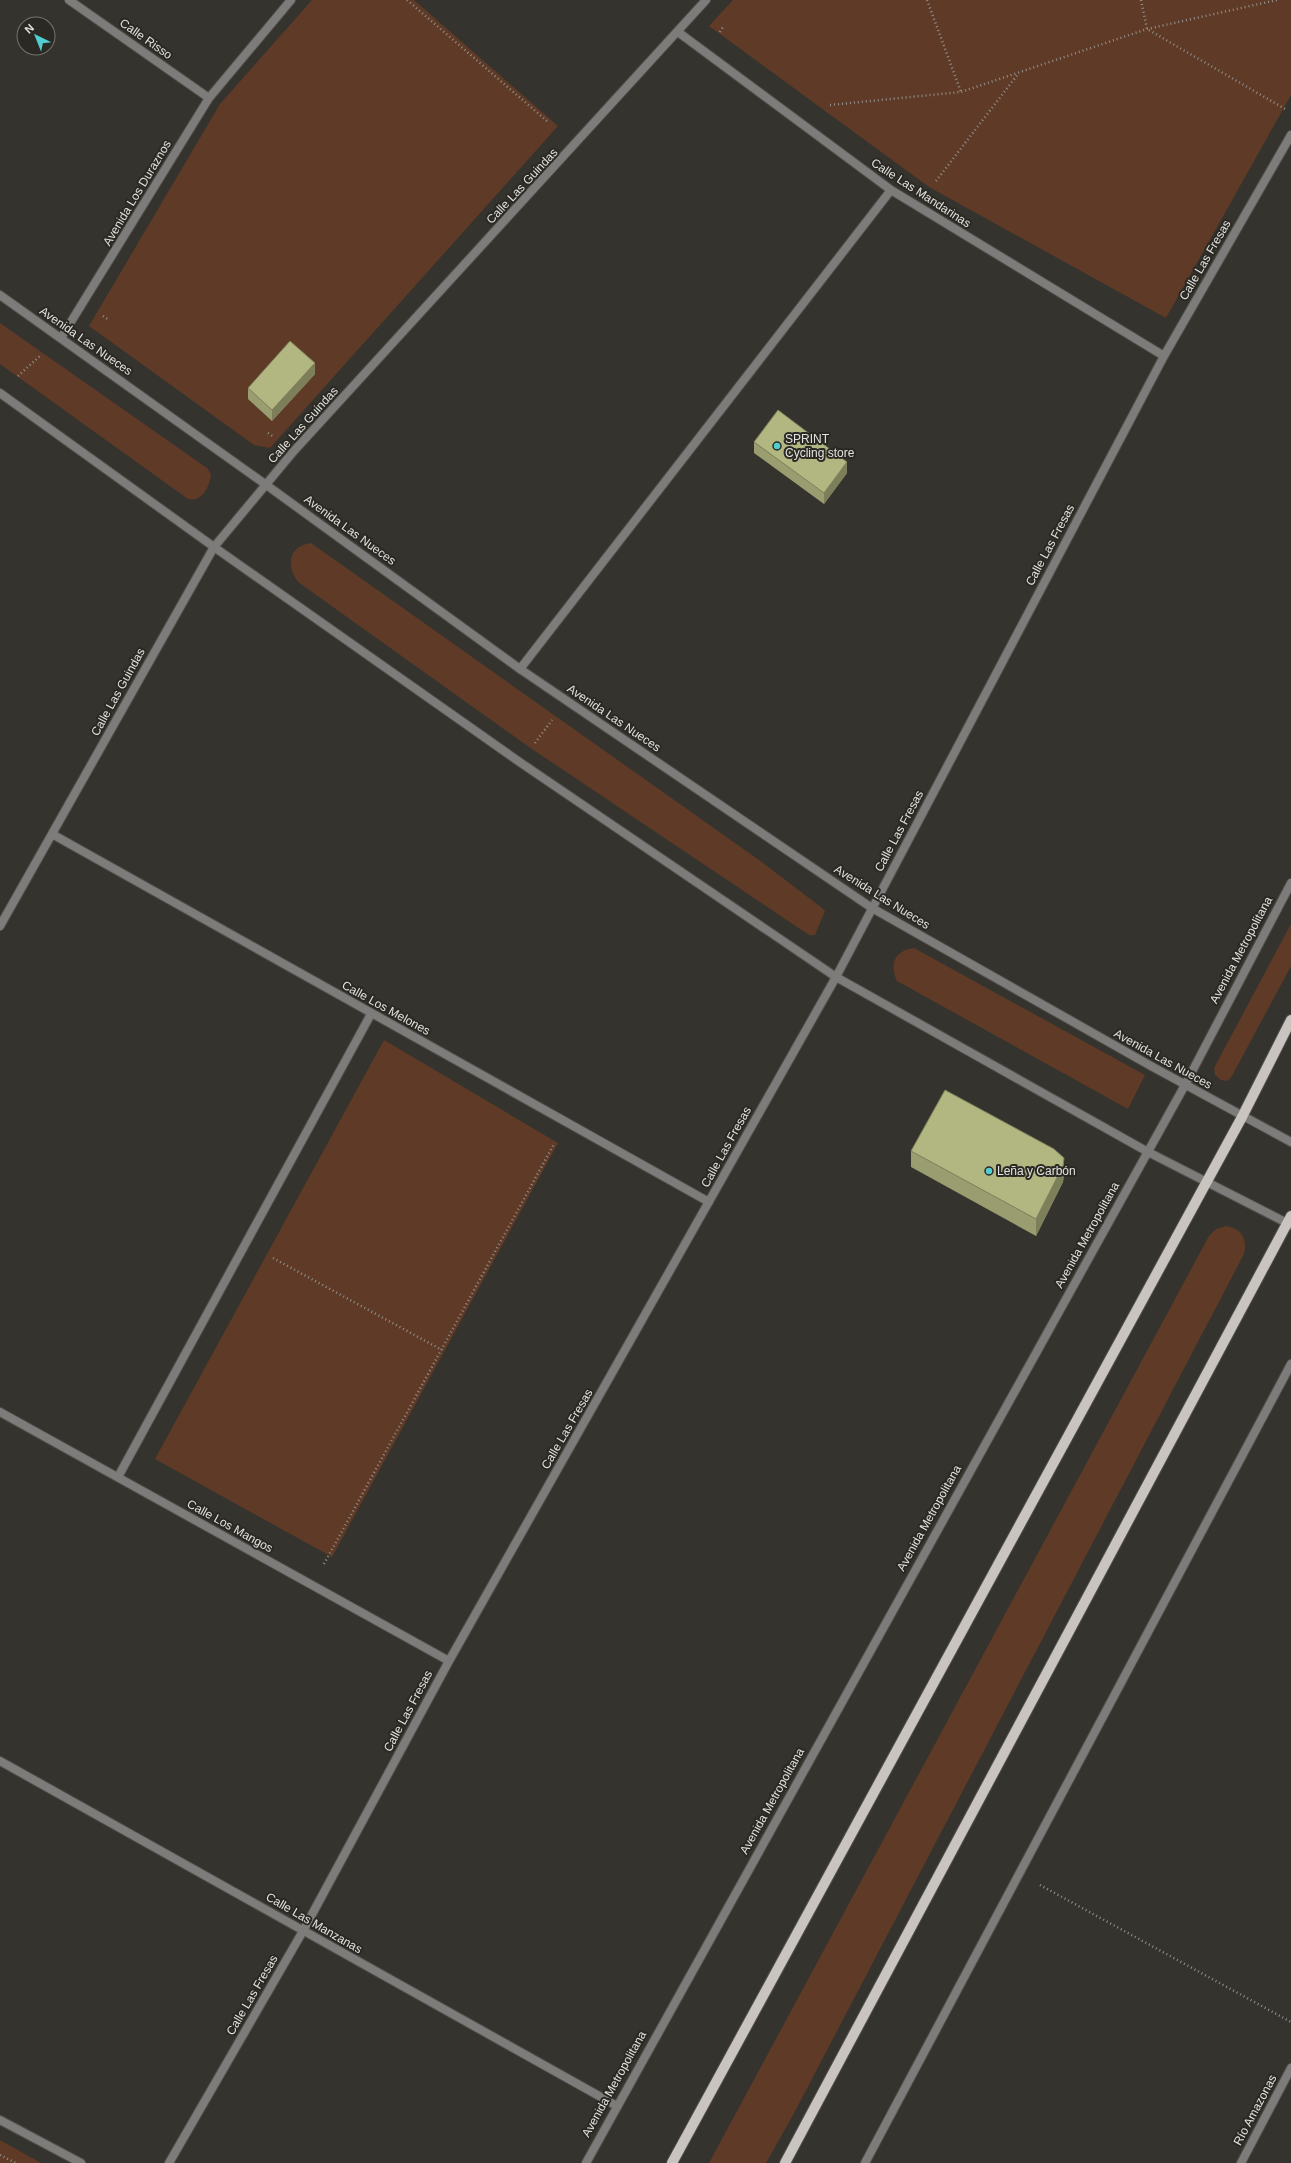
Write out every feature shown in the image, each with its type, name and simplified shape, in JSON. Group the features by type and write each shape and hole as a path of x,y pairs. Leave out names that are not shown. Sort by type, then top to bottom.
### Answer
{"main road":[{"path":"672,2163 1242,1117 1291,1020"},
{"path":"785,2163 1290,1221"}],"street":[{"name":"Calle Risso","path":"69,0 209,98"},
{"name":"Avenida Los Duraznos","path":"61,338 209,98 291,0"},
{"name":"Calle Las Guindas","path":"0,926 214,547 265,484 706,0"},
{"name":"Calle Las Mandarinas","path":"678,32 891,190 1164,356"},
{"name":"Calle Las Fresas","path":"169,2163 303,1931 449,1661 836,977 1164,356 1291,135"},
{"path":"520,669 891,190"},
{"name":"Avenida Las Nueces","path":"0,295 265,484 520,669 872,908 1242,1117 1291,1142"},
{"path":"0,393 214,547 521,763 836,977 1148,1152 1290,1221"},
{"name":"Calle Los Melones","path":"52,834 709,1202"},
{"name":"Avenida Metropolitana","path":"586,2163 1185,1085 1291,883"},
{"path":"118,1477 371,1014"},
{"path":"865,2163 1291,1364"},
{"name":"Calle Los Mangos","path":"0,1412 449,1661"},
{"name":"Calle Las Manzanas","path":"0,1761 224,1884 303,1931 617,2106"},
{"name":"Río Amazonas","path":"1241,2163 1291,2068"},
{"path":"0,2120 81,2163"}],"path":[{"path":"407,0 547,121"},
{"path":"927,0 961,92"},
{"path":"1141,0 1147,29 1291,113"},
{"path":"830,105 961,92 1147,29 1277,0"},
{"path":"936,181 1018,73"},
{"path":"17,378 61,338"},
{"path":"521,763 566,700"},
{"path":"331,1551 553,1146"},
{"path":"273,1258 442,1350"},
{"path":"1019,1873 1291,2022"},
{"path":"0,2155 16,2163"}],"shaded area":[{"path":"312,0 414,0 558,126 270,448 254,445 89,326 220,104"},
{"path":"733,0 1291,0 1291,95 1166,318 929,187 709,26"},
{"path":"0,323 207,468 211,474 209,484 201,496 193,500 188,499 0,364"},
{"path":"311,543 759,860 821,907 825,911 815,935 809,935 529,747 298,582 292,570 291,558 298,548"},
{"path":"1291,924 1291,966 1232,1076 1228,1081 1221,1080 1215,1075 1214,1068"},
{"path":"914,948 1145,1075 1128,1109 897,981 894,969 895,959 907,949"},
{"path":"384,1040 558,1143 332,1557 155,1459"},
{"path":"1226,1226 1236,1229 1242,1235 1245,1244 1244,1254 792,2117 766,2163 709,2163 1209,1236 1216,1229"},
{"path":"0,2140 41,2163 0,2163"}],"building":[{"path":"290,341 315,363 272,410 248,388"},
{"path":"778,410 847,462 824,493 754,442"},
{"name":"Leña y Carbón","path":"945,1090 1054,1149 1064,1158 1063,1166 1036,1219 911,1151"}],"place":[{"name":"SPRINT Cycling store","path":"777,446"},
{"name":"Leña y Carbón","path":"989,1171"}]}
